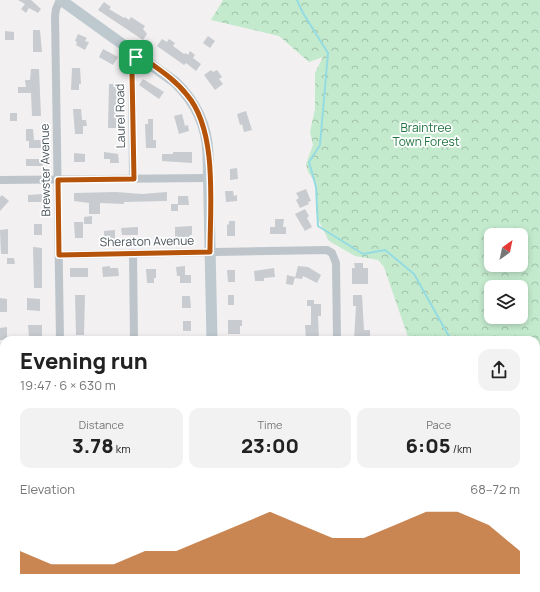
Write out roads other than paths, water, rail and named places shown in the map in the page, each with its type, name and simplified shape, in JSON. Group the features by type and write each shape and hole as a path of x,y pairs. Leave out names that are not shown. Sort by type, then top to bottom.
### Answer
{"street":[{"path":"60,0 176,82 191,99 204,126 208,154 209,178 212,336"},
{"name":"Brewster Avenue","path":"60,0 55,16 60,336"},
{"name":"Laurel Road","path":"134,179 132,72 133,63 138,54"},
{"path":"0,180 209,178"},
{"name":"Sheraton Avenue","path":"59,255 324,250 332,253 336,266 337,336"},
{"path":"133,253 134,336"}],"waterway":[{"path":"297,0 303,13 328,53 320,145 309,162 316,187 318,226 363,254 385,250 414,274 449,336"}],"park label":[{"name":"Braintree Town Forest","path":"426,134"}]}
